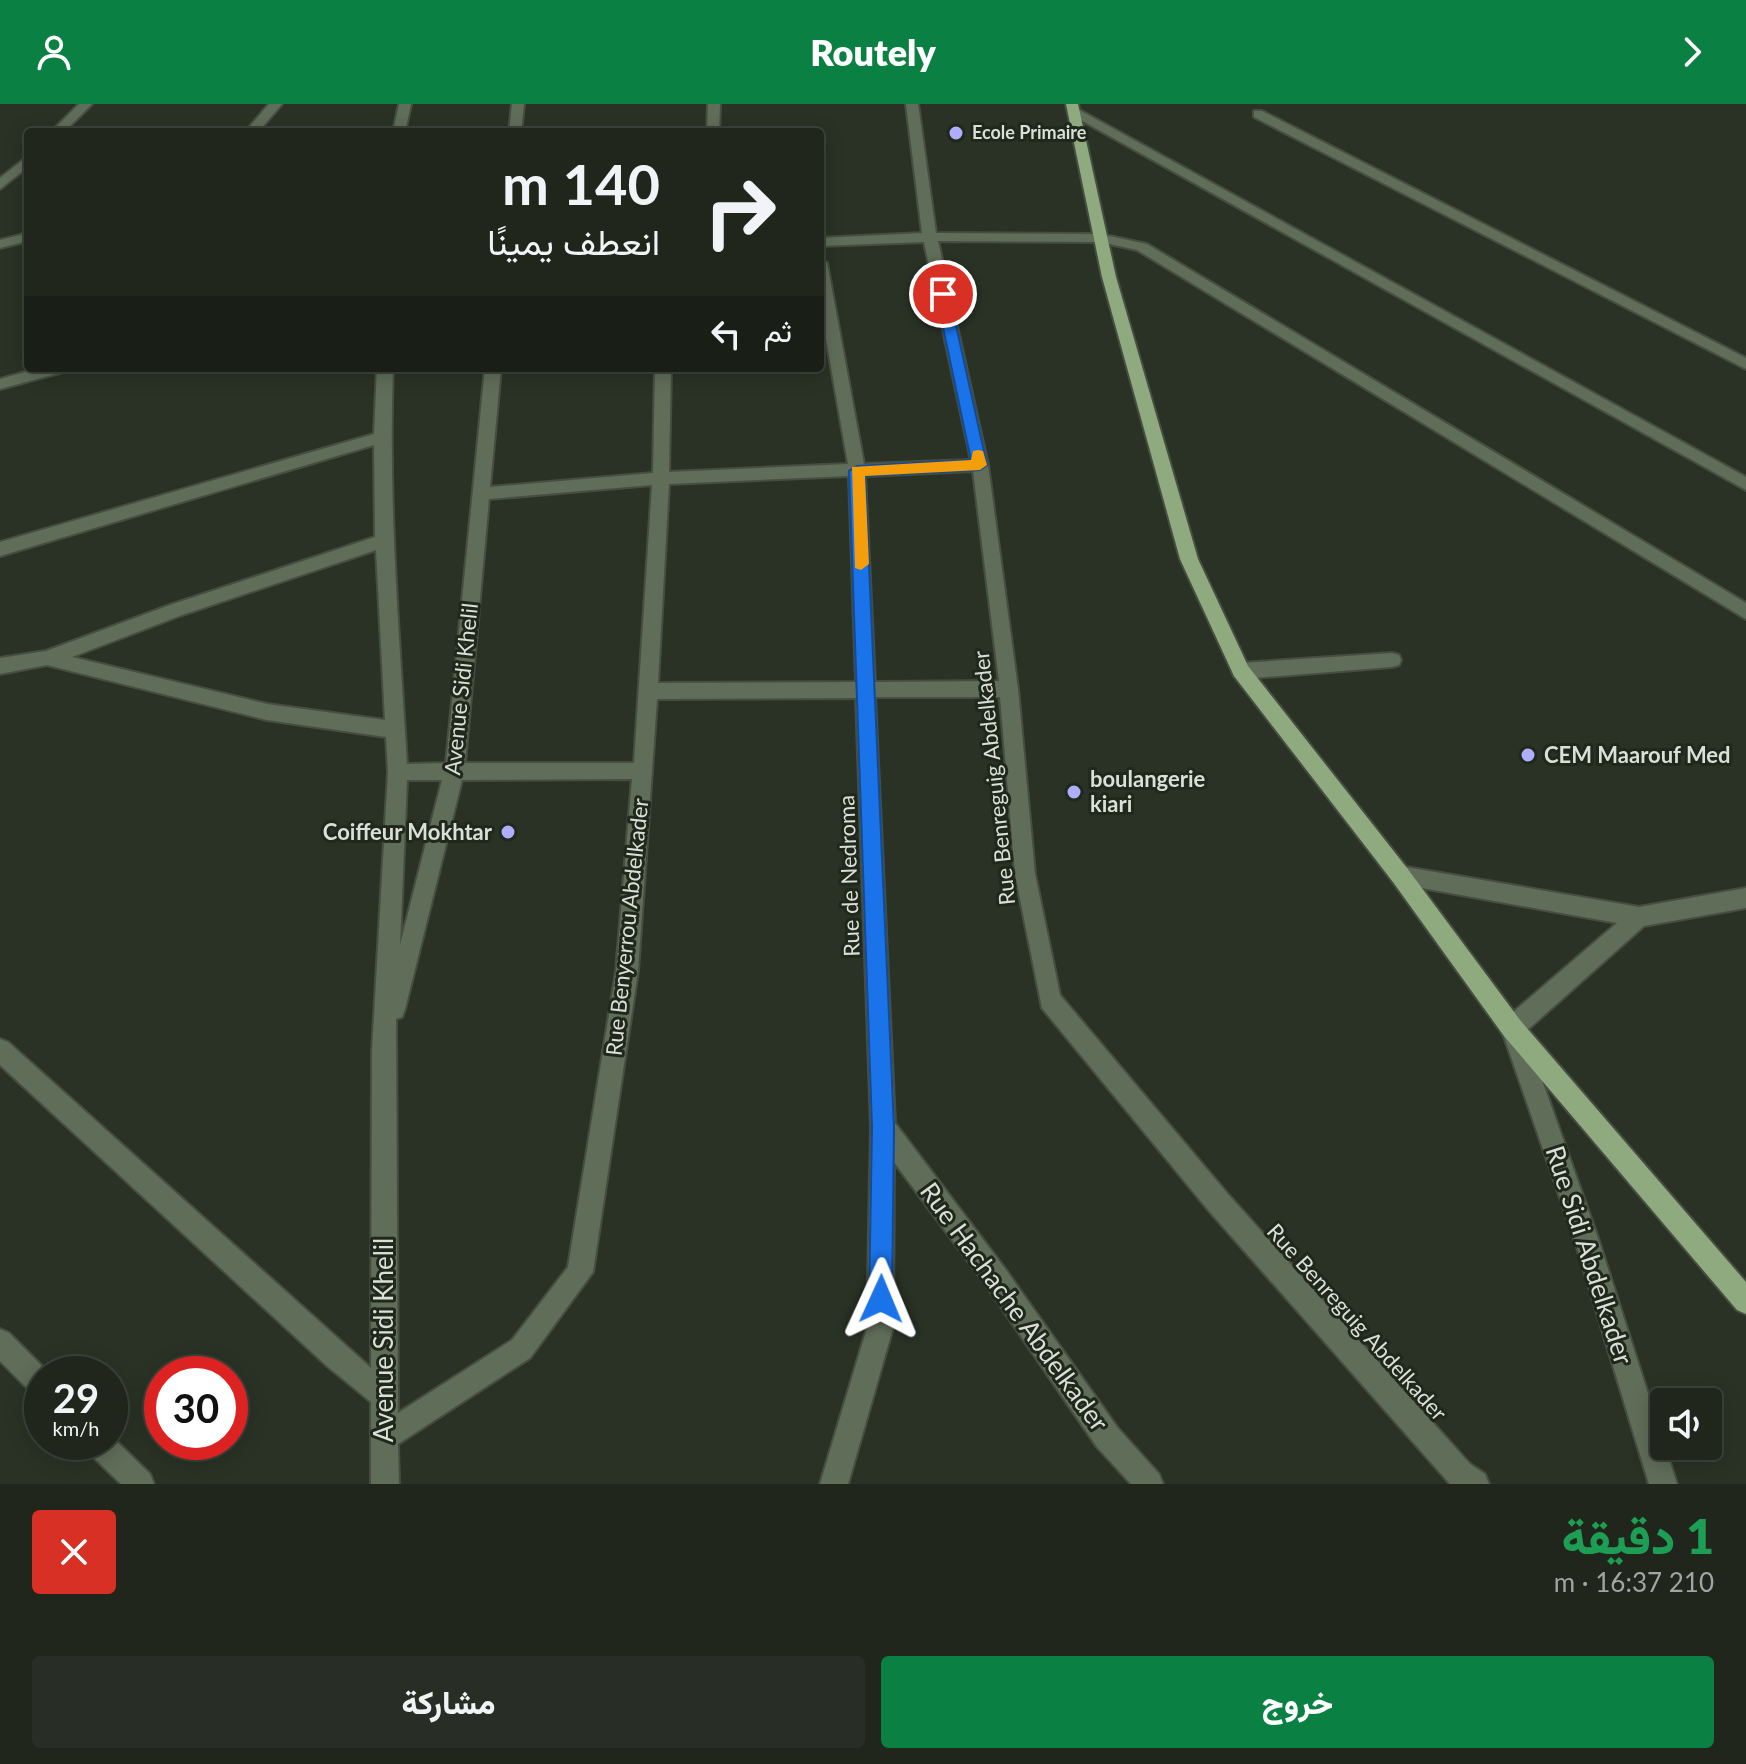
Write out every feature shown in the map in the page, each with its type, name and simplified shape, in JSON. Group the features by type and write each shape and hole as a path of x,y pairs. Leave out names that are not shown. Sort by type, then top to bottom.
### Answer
{"main road":[{"path":"1073,108 1100,238 1189,559 1241,671 1400,875 1512,1028 1746,1301"}],"street":[{"path":"61,128 86,104"},
{"path":"255,128 276,104"},
{"path":"400,128 405,104"},
{"path":"515,128 518,104"},
{"path":"713,128 714,104"},
{"name":"Rue Benreguig Abdelkader","path":"912,104 930,237 980,465 1009,689 1025,874 1050,1000 1218,1202 1460,1474 1475,1484"},
{"path":"1073,108 1746,484"},
{"path":"1258,114 1746,364"},
{"path":"0,185 24,164"},
{"path":"824,242 930,237 1100,238 1142,247 1746,612"},
{"path":"0,244 24,238"},
{"name":"Rue de Nedroma","path":"824,285 857,471 883,1127 880,1328 834,1484"},
{"path":"0,384 44,372"},
{"name":"Avenue Sidi Khelil","path":"385,372 382,437 384,541 398,772 383,1051 385,1484"},
{"name":"Avenue Sidi Khelil","path":"383,1051 455,769 493,372"},
{"name":"Rue Benyerrou Abdelkader","path":"385,1437 521,1349 580,1272 627,971 661,478 663,372"},
{"path":"0,549 382,437"},
{"path":"481,494 661,478 980,465"},
{"path":"0,666 47,658 176,610 384,541"},
{"path":"47,658 267,712 397,730"},
{"path":"1241,671 1392,660"},
{"path":"648,691 1009,689"},
{"path":"398,772 455,769 643,771"},
{"path":"1400,875 1639,917 1746,898"},
{"path":"1512,1028 1639,917"},
{"name":"Rue Sidi Abdelkader","path":"1512,1028 1587,1241 1663,1484"},
{"path":"0,1050 336,1357 384,1395"},
{"name":"Rue Hachache Abdelkader","path":"883,1127 997,1279 1107,1437 1149,1484"},
{"path":"0,1342 24,1367"},
{"path":"1107,1437 1132,1484"},
{"path":"116,1460 140,1484"}],"slow traffic":[{"path":"861,564 857,471 980,465 978,455"}],"place":[{"name":"Ecole Primaire","path":"956,133"},
{"name":"CEM Maarouf Med","path":"1528,755"},
{"name":"boulangerie kiari","path":"1074,792"},
{"name":"Coiffeur Mokhtar","path":"508,832"}],"route":[{"path":"881,1299 883,1127 857,471 980,465 943,294"}]}
